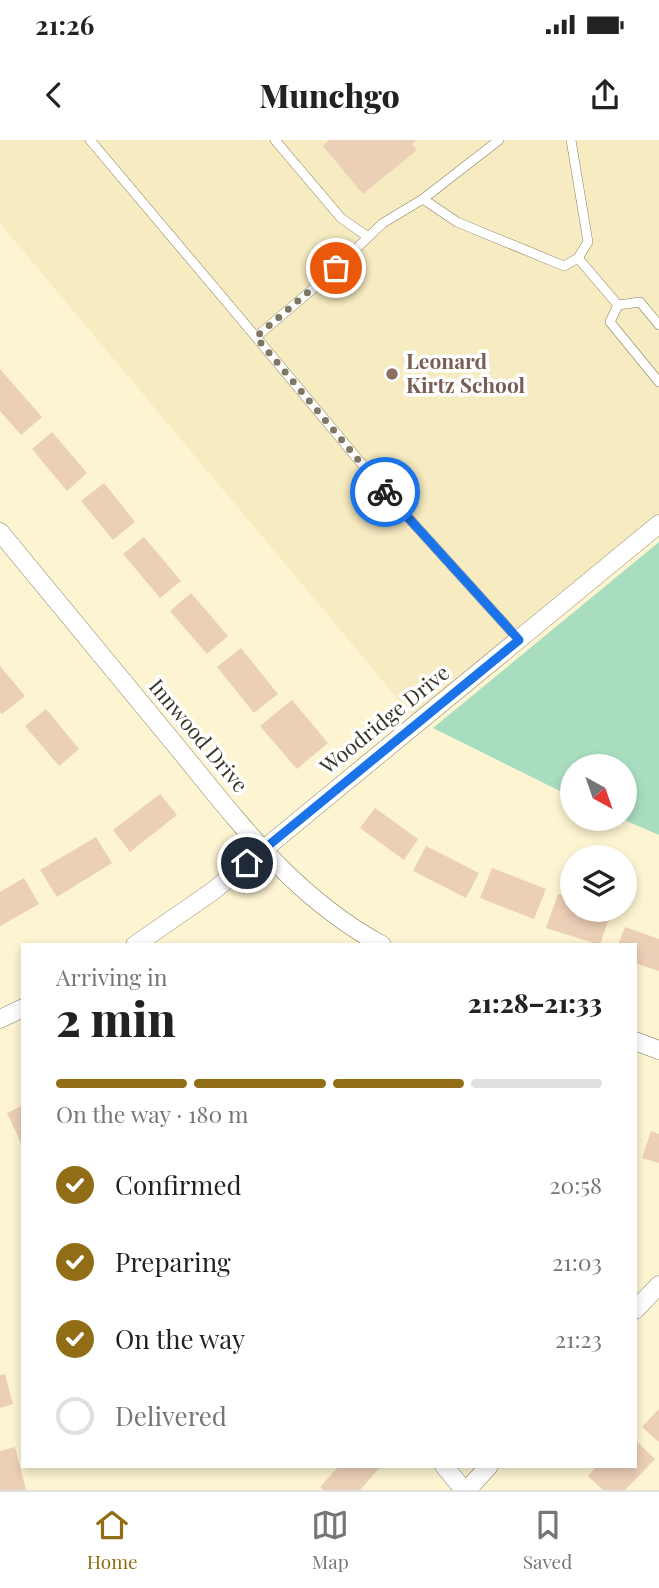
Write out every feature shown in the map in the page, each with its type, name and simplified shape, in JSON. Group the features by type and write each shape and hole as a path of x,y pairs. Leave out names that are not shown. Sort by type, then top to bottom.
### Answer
{"street":[{"name":"Woodridge Drive","path":"138,943 213,891 659,524"},
{"name":"Innwood Drive","path":"0,532 264,849 317,904 379,943"},
{"path":"0,1019 21,1009"},
{"path":"637,1042 659,1050"},
{"path":"637,1308 659,1284"},
{"path":"446,1468 465,1490 487,1468"}],"lane":[{"path":"90,140 386,493 519,640"},
{"path":"275,140 341,218 368,237"},
{"path":"256,337 383,223 423,198 499,140"},
{"path":"423,198 457,222 564,266 578,258 588,242 571,140"},
{"path":"578,258 618,305"},
{"path":"618,305 640,302 659,325"},
{"path":"618,305 610,322 659,382"}],"shaded area":[{"name":"Leonard Kirtz School","path":"0,140 659,140 659,524 418,723 0,223"}],"green space":[{"path":"659,542 659,835 637,825 637,754 560,754 560,791 433,728"}],"building":[{"path":"329,140 417,140 412,144 417,150 363,194 323,146"},
{"path":"0,369 42,417 21,435 0,411"},
{"path":"52,432 87,473 67,491 32,449"},
{"path":"104,483 135,522 113,540 81,501"},
{"path":"144,537 181,581 160,598 123,554"},
{"path":"191,593 228,636 207,654 170,611"},
{"path":"241,648 278,694 254,713 217,667"},
{"path":"0,666 25,696 2,714 0,712"},
{"path":"292,700 328,743 297,769 260,726"},
{"path":"46,709 79,749 59,766 25,726"},
{"path":"160,794 177,815 130,852 113,830"},
{"path":"375,808 418,839 404,860 360,828"},
{"path":"96,837 112,863 57,897 40,870"},
{"path":"426,846 479,873 466,898 413,871"},
{"path":"492,868 546,889 534,919 480,898"},
{"path":"24,878 39,904 0,926 0,892"},
{"path":"558,894 560,922 608,922 601,943 546,928"},
{"path":"625,927 659,939 659,971 637,964 637,943 619,943"},
{"path":"21,1106 21,1143 7,1113"},
{"path":"651,1131 659,1134 659,1163 642,1158"},
{"path":"5,1374 13,1404 0,1408 0,1375"},
{"path":"659,1409 659,1442 642,1427"},
{"path":"637,1442 655,1459 625,1490 603,1490 588,1476 595,1468 637,1468"},
{"path":"15,1447 26,1490 0,1490 0,1451"},
{"path":"337,1468 379,1468 360,1490 323,1490 320,1487"}],"way so far":[{"path":"336,268 256,337 385,492"}],"place":[{"name":"Leonard Kirtz School","path":"392,374"}],"route":[{"path":"247,863 519,640 385,492"}]}
